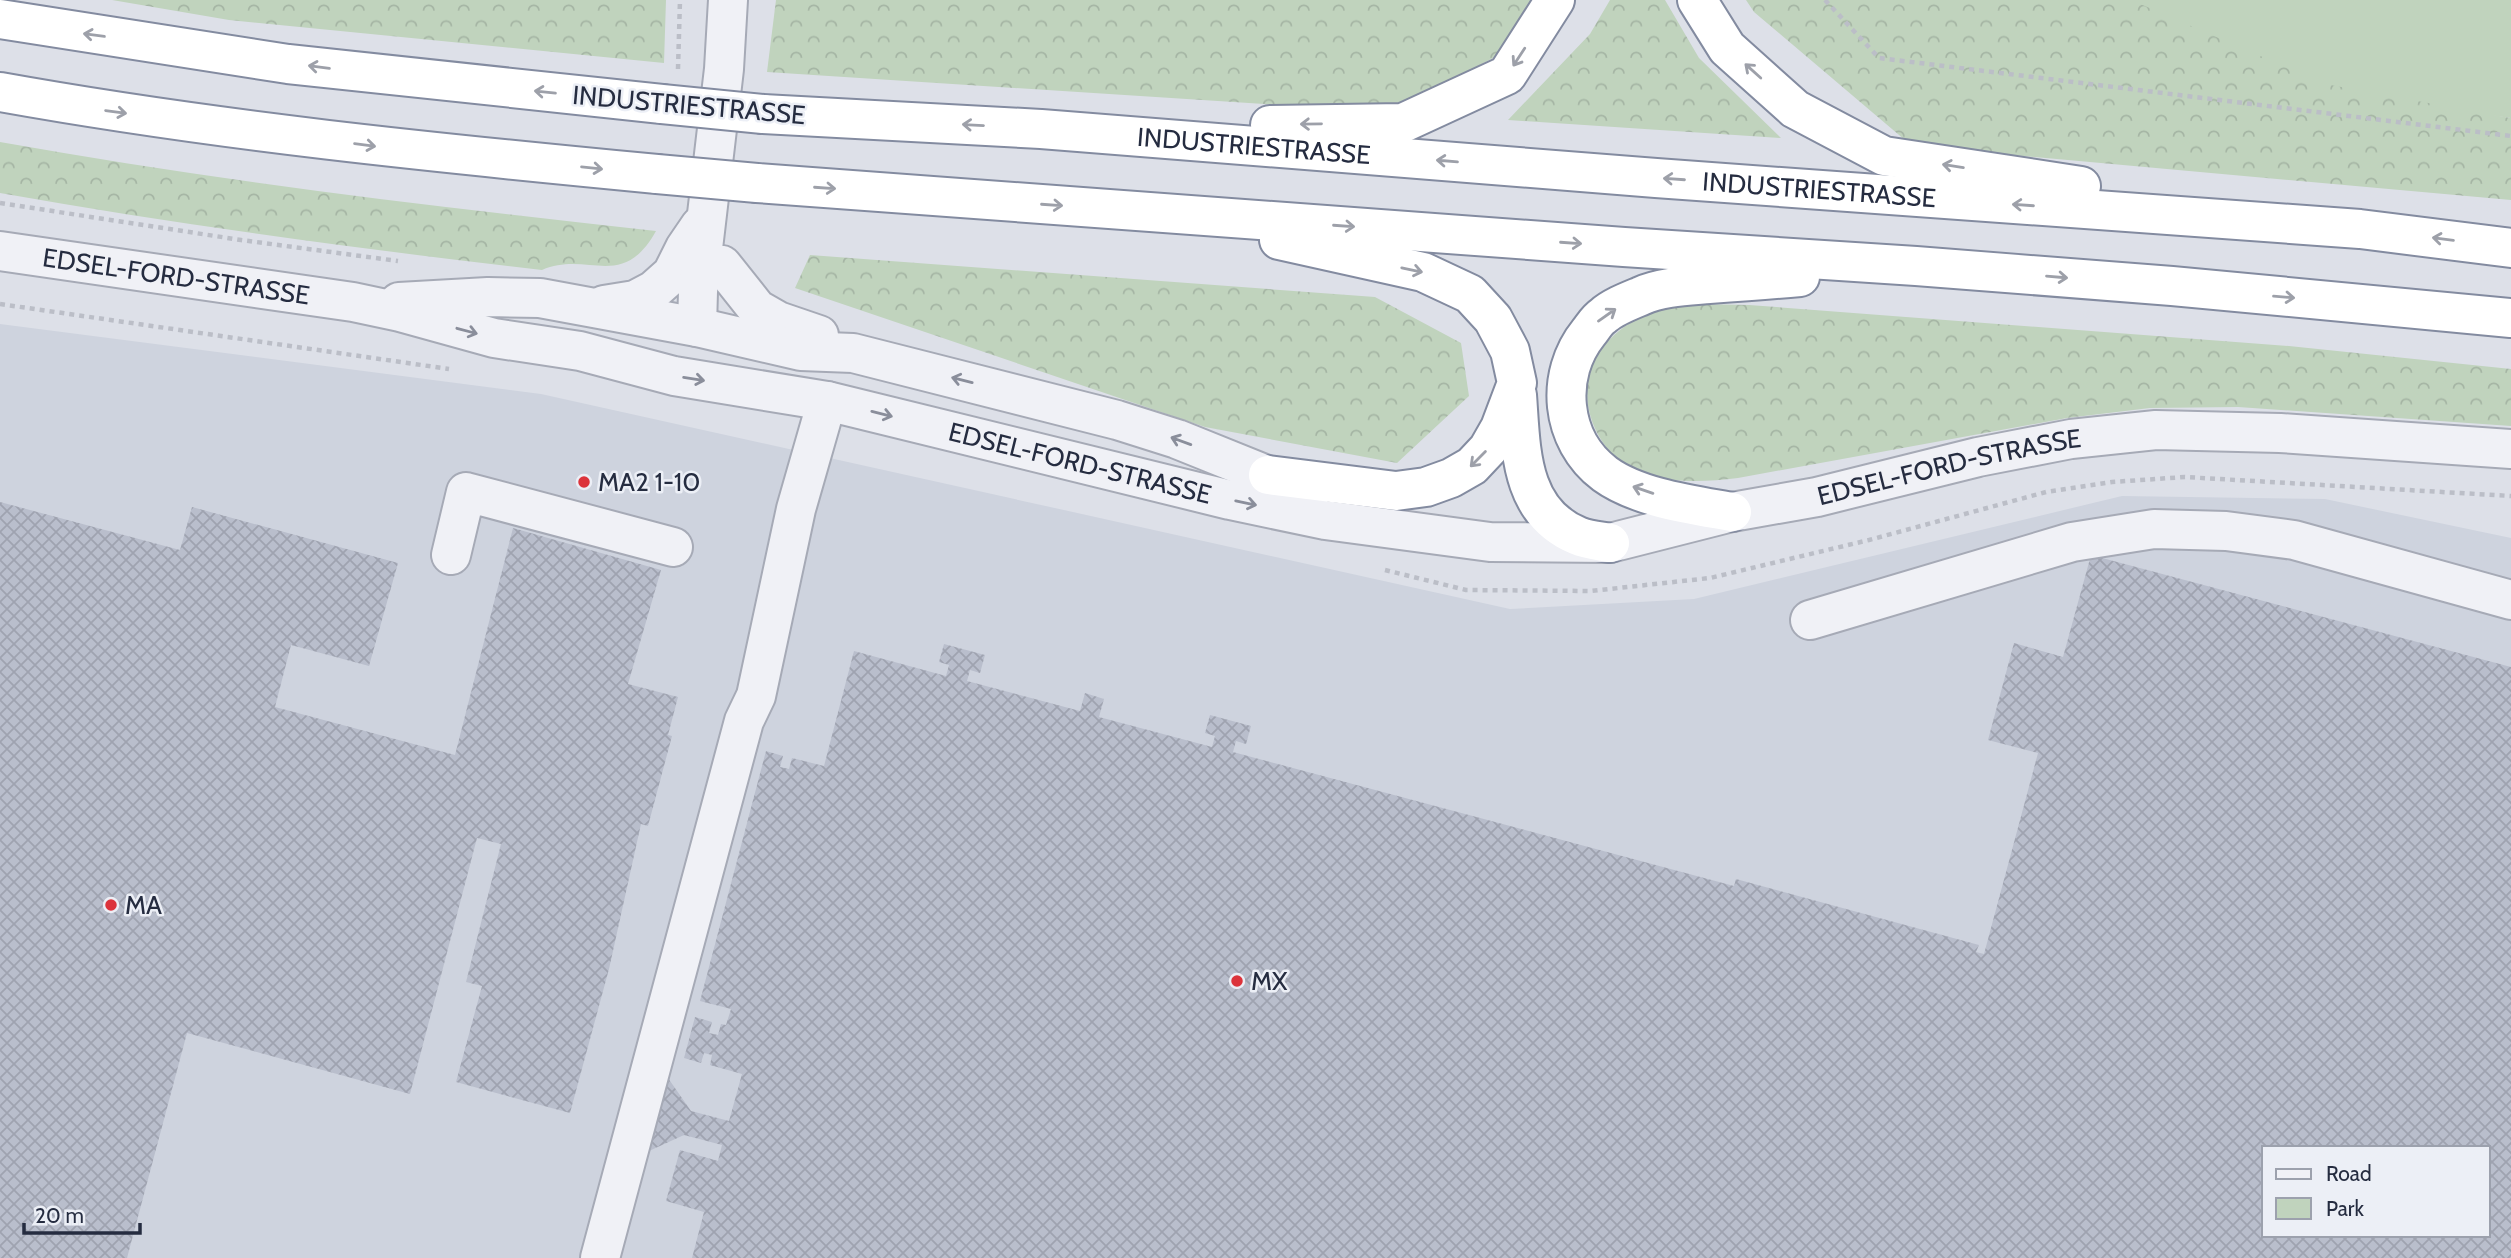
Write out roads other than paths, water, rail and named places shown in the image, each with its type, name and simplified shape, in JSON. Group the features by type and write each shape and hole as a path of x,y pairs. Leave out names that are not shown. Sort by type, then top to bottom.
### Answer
{"highway":[{"path":"1041,129 1403,123 1507,75 1555,0"},
{"path":"1697,0 1727,48 1795,109 1884,156 2360,229"},
{"name":"INDUSTRIESTRASSE","path":"0,19 288,64 763,114 1041,129 1670,179 2360,229 2511,248"},
{"path":"0,92 97,110 267,133 657,174 1178,215 1916,266 2172,286 2511,318"},
{"path":"1178,215 1423,272 1470,294 1493,319 1510,351 1517,383 1522,463 1527,482 1539,506 1555,524 1579,537 1610,543"},
{"path":"1732,512 1638,490 1606,474 1582,451 1572,433 1566,405 1566,377 1578,345 1603,316 1643,294 1682,286 1916,266"},
{"path":"1268,475 1396,491 1426,487 1451,478 1472,466 1488,449 1500,428 1517,383"}],"street":[{"path":"697,327 698,291 729,0"},
{"path":"697,327 713,301 722,265 712,235 708,208"},
{"path":"587,306 635,300 654,290 672,274 685,248 697,233 708,208"},
{"name":"EDSEL-FORD-STRASSE","path":"0,251 353,302 494,338 580,351 674,376 827,401 1230,500 1325,520 1490,542 1610,543 1732,512 1817,497 1991,454 2071,439 2156,430 2280,433 2511,449"},
{"name":"EDSEL-FORD-STRASSE","path":"722,265 757,309 778,321 813,332 853,354"},
{"name":"EDSEL-FORD-STRASSE","path":"353,302 417,302 488,297 540,298 697,327 801,351 853,354 1117,420 1177,439 1394,530"},
{"name":"EDSEL-FORD-STRASSE","path":"580,351 610,352 666,347 686,338 697,327"},
{"name":"EDSEL-FORD-STRASSE","path":"697,327 714,352 737,375 767,390"},
{"path":"600,1258 744,721 756,696 796,509 827,401"},
{"path":"451,555 466,492 673,547"},
{"path":"1810,620 2072,542 2154,529 2225,531 2294,540 2511,600"}],"place":[{"name":"MA2 1-10","path":"584,482"},
{"name":"MA","path":"111,905"},
{"name":"MX","path":"1237,981"}]}
